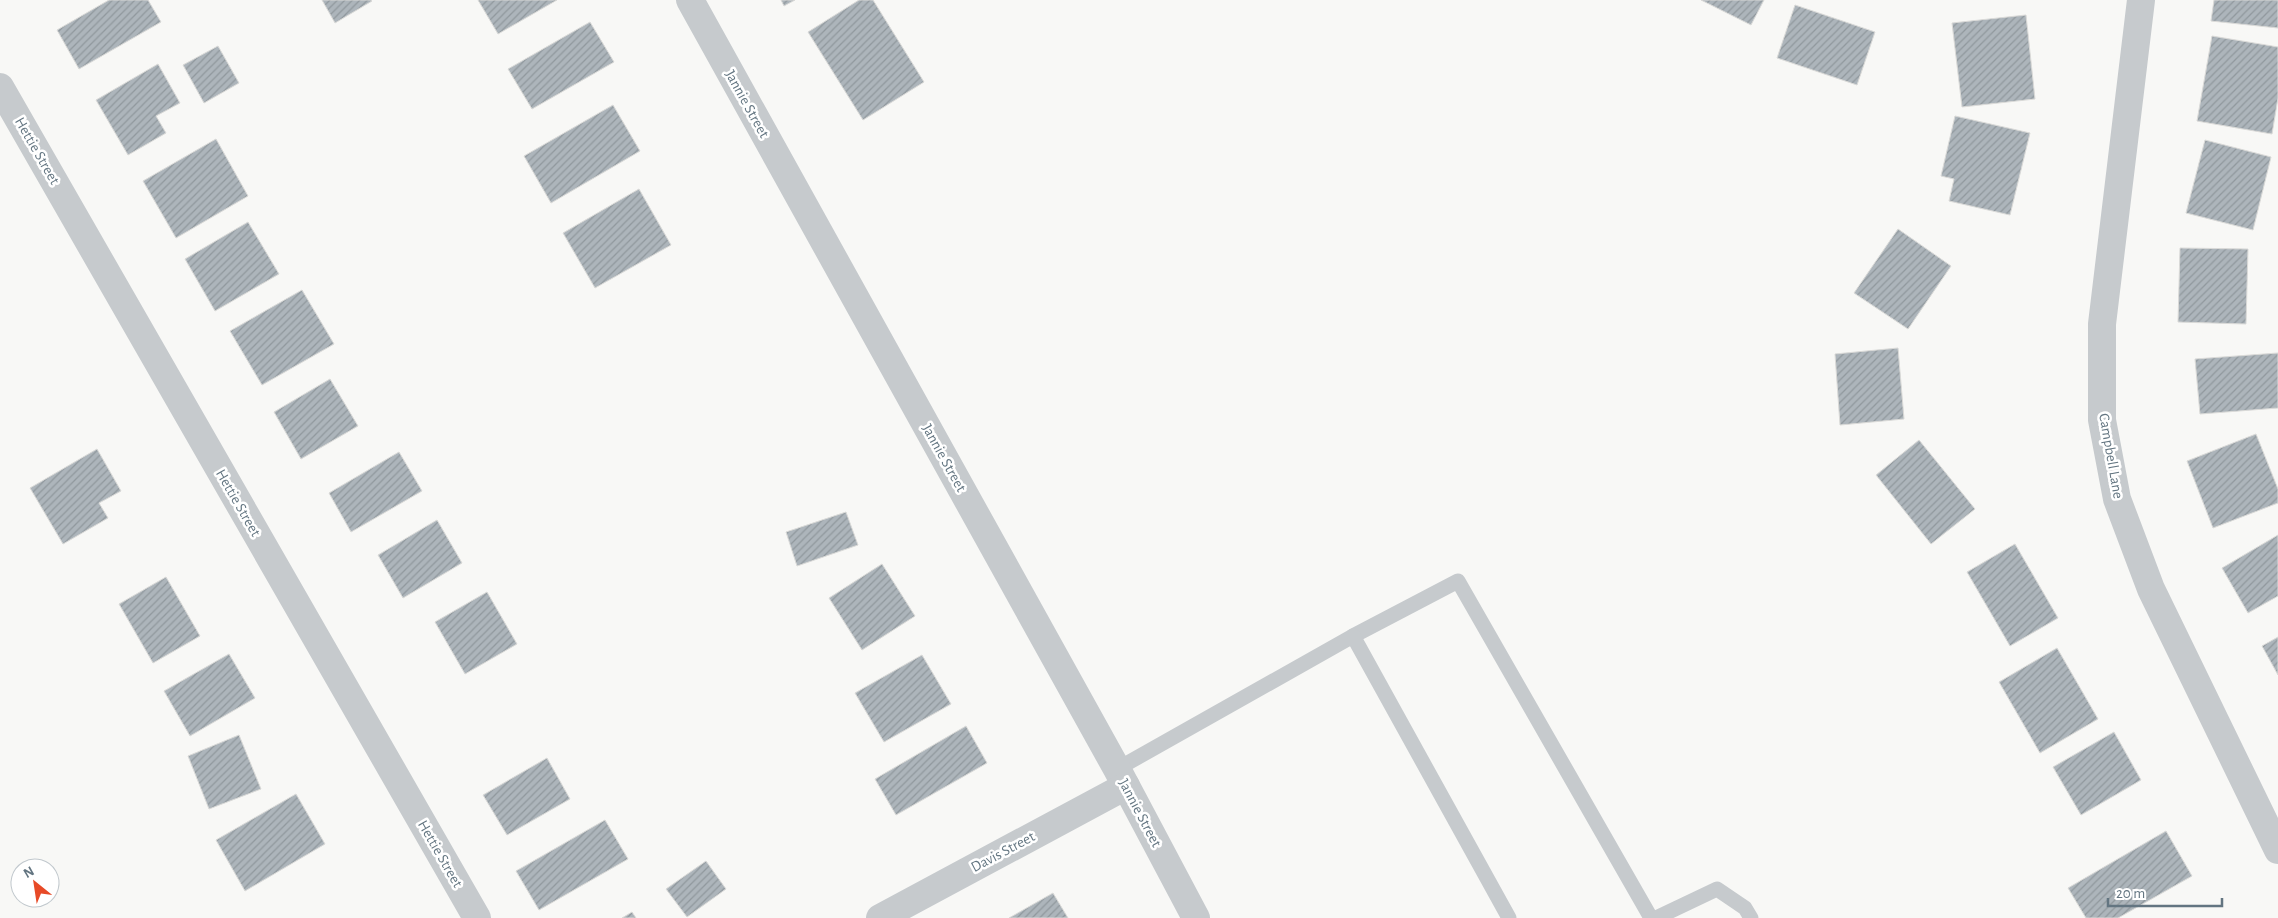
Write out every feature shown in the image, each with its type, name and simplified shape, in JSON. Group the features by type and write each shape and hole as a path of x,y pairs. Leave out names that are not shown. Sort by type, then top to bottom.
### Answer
{"street":[{"name":"Jannie Street","path":"690,0 1121,777 1196,918"},
{"name":"Campbell Lane","path":"2141,0 2102,324 2102,420 2117,499 2150,589 2278,850"},
{"name":"Hettie Street","path":"0,87 477,918"},
{"name":"Davis Street","path":"880,918 1121,777"}],"lane":[{"path":"1121,777 1353,636 1458,581 1651,918"},
{"path":"1353,636 1509,918"},
{"path":"1656,918 1717,889 1745,908 1751,918"}],"building":[{"path":"109,0 148,0 161,22 79,69 57,30"},
{"path":"322,0 371,0 372,1 335,23"},
{"path":"478,0 557,0 498,34"},
{"path":"781,0 795,0 784,6"},
{"path":"859,0 873,0 924,82 863,120 808,32"},
{"path":"1701,0 1764,0 1751,25"},
{"path":"2214,0 2278,0 2278,28 2211,21"},
{"path":"1795,5 1875,32 1857,85 1777,58"},
{"path":"2026,15 2035,99 1962,107 1952,23"},
{"path":"590,22 614,62 532,109 508,69"},
{"path":"2212,36 2278,47 2278,98 2272,134 2197,121"},
{"path":"218,46 239,83 204,103 183,65"},
{"path":"158,64 180,103 156,116 166,133 128,155 96,100"},
{"path":"613,105 640,151 551,203 524,156"},
{"path":"1955,116 2030,133 2010,215 1949,201 1954,179 1941,176"},
{"path":"216,139 248,196 176,238 143,181"},
{"path":"2205,140 2271,157 2253,230 2186,213"},
{"path":"639,189 671,245 595,288 563,233"},
{"path":"248,222 279,274 215,311 185,259"},
{"path":"1898,229 1951,266 1908,329 1854,293"},
{"path":"2180,248 2248,249 2246,324 2178,322"},
{"path":"302,290 334,344 262,385 230,331"},
{"path":"1898,348 1904,419 1840,425 1835,354"},
{"path":"2278,353 2278,408 2200,414 2195,359"},
{"path":"330,379 358,426 301,459 274,412"},
{"path":"2256,434 2278,489 2278,503 2213,528 2187,461"},
{"path":"1919,440 1975,509 1931,544 1876,475"},
{"path":"97,449 121,491 99,503 108,518 63,544 30,488"},
{"path":"399,452 422,491 351,532 329,493"},
{"path":"846,512 858,545 797,566 786,532"},
{"path":"437,520 462,563 403,598 378,555"},
{"path":"2278,535 2278,596 2248,613 2222,568"},
{"path":"2015,544 2058,618 2010,646 1967,572"},
{"path":"882,564 915,616 862,650 829,598"},
{"path":"166,577 200,636 153,663 119,604"},
{"path":"487,592 517,644 465,674 435,622"},
{"path":"2278,637 2278,675 2262,646"},
{"path":"2057,648 2098,719 2040,753 1999,682"},
{"path":"229,654 255,698 190,736 164,691"},
{"path":"922,655 951,704 884,742 855,693"},
{"path":"966,726 987,763 896,815 875,779"},
{"path":"2114,732 2141,780 2081,815 2053,767"},
{"path":"239,735 261,789 209,809 188,756"},
{"path":"547,758 570,799 507,835 483,795"},
{"path":"296,794 325,844 245,891 216,840"},
{"path":"605,820 628,859 539,910 516,871"},
{"path":"2166,831 2192,876 2118,918 2086,918 2068,888"},
{"path":"706,861 726,889 687,917 666,889"},
{"path":"1053,893 1068,918 1009,918"},
{"path":"632,912 636,918 622,918"}]}
